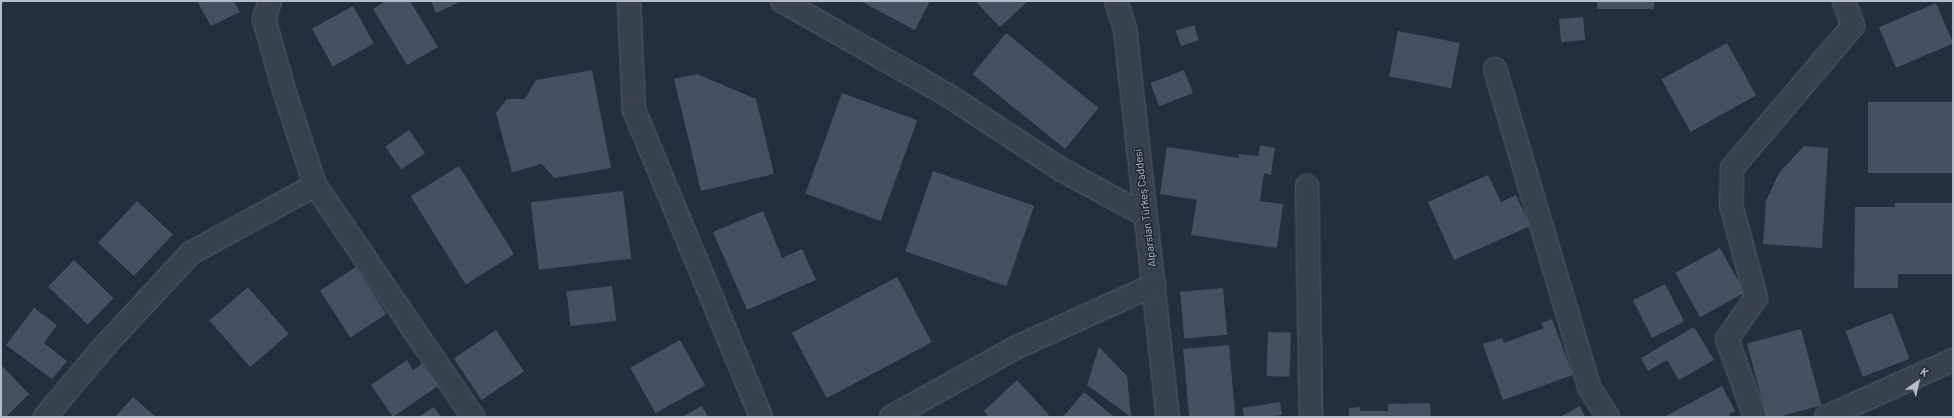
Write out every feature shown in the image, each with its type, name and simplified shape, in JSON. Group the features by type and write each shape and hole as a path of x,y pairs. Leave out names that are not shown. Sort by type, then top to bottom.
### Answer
{"street":[{"path":"270,1 264,19 284,90 315,185 473,417"},
{"path":"629,1 634,110 761,417"},
{"path":"782,1 949,96 1062,170 1145,215"},
{"name":"Alparslan Türkeş Caddesi","path":"1116,1 1124,29 1168,417"},
{"path":"1755,417 1727,339 1756,298 1731,205 1732,168 1853,26 1844,1"},
{"path":"1495,69 1589,386 1608,417"},
{"path":"45,417 102,349 191,253 315,185"},
{"path":"1307,186 1311,417"},
{"path":"891,417 1015,348 1154,285"},
{"path":"1826,417 1953,360"}],"building":[{"path":"197,1 234,1 240,12 211,26"},
{"path":"386,1 410,1 438,47 407,65 373,9"},
{"path":"431,1 462,1 436,13"},
{"path":"860,1 930,1 915,30"},
{"path":"975,1 1028,1 1000,27"},
{"path":"1597,1 1654,1 1654,9 1597,9"},
{"path":"1936,3 1953,44 1896,68 1879,27"},
{"path":"353,6 374,44 333,66 312,29"},
{"path":"1583,17 1585,40 1561,42 1559,19"},
{"path":"1194,25 1199,40 1181,46 1176,31"},
{"path":"1398,31 1460,43 1451,88 1389,76"},
{"path":"1006,33 1098,108 1065,149 973,74"},
{"path":"1727,43 1756,95 1690,132 1661,79"},
{"path":"592,70 611,168 554,178 542,164 512,172 496,113 507,99 525,99 536,80"},
{"path":"1184,70 1193,93 1159,106 1150,83"},
{"path":"697,74 756,99 774,174 701,191 674,79"},
{"path":"842,93 917,120 881,221 805,194"},
{"path":"1868,102 1953,102 1953,173 1868,173"},
{"path":"409,130 425,153 401,170 385,147"},
{"path":"1260,145 1275,148 1271,175 1264,173 1260,201 1283,204 1277,248 1191,235 1197,200 1160,194 1167,147 1239,158 1239,154 1258,156"},
{"path":"1804,146 1828,148 1822,248 1763,244 1766,201 1779,173"},
{"path":"459,166 514,254 466,284 411,196"},
{"path":"933,171 1034,206 1006,286 905,251"},
{"path":"1488,175 1501,202 1516,195 1530,226 1454,260 1428,202"},
{"path":"623,191 631,258 539,270 531,202"},
{"path":"137,201 173,234 134,276 98,243"},
{"path":"1895,203 1953,203 1953,274 1898,274 1898,288 1854,288 1855,207 1895,207"},
{"path":"763,211 782,258 802,249 816,280 747,310 713,232"},
{"path":"1720,248 1745,293 1700,317 1675,273"},
{"path":"74,260 114,298 88,325 48,287"},
{"path":"356,267 386,314 350,337 320,290"},
{"path":"897,277 932,342 827,398 792,333"},
{"path":"1665,284 1684,321 1652,338 1633,300"},
{"path":"612,286 616,321 571,326 566,292"},
{"path":"248,287 289,334 250,367 210,320"},
{"path":"1223,288 1227,335 1184,339 1180,292"},
{"path":"34,308 57,325 44,343 67,361 52,379 6,345"},
{"path":"1892,313 1910,359 1863,377 1845,331"},
{"path":"1552,319 1573,375 1503,400 1483,344 1502,338 1504,343 1544,328 1541,323"},
{"path":"1694,327 1714,360 1679,380 1667,360 1648,371 1641,358"},
{"path":"1801,329 1821,405 1778,417 1767,417 1747,343"},
{"path":"496,330 524,371 482,400 454,359"},
{"path":"1268,332 1291,333 1289,377 1266,376"},
{"path":"680,340 705,385 655,413 630,368"},
{"path":"1229,345 1235,417 1189,417 1183,349"},
{"path":"1099,347 1127,376 1131,417 1087,385"},
{"path":"407,360 413,370 422,364 438,386 393,417 371,385"},
{"path":"1,365 29,394 6,417 1,417"},
{"path":"1017,380 1049,415 1047,417 989,417 984,411"},
{"path":"1722,386 1735,411 1729,414 1730,417 1664,417"},
{"path":"1084,392 1114,417 1063,417"},
{"path":"133,397 156,417 115,417"},
{"path":"1280,402 1282,415 1268,417 1244,417 1242,408"},
{"path":"1430,403 1431,417 1349,417 1349,408 1360,407 1360,411 1388,411 1388,404"},
{"path":"702,406 708,417 682,417"},
{"path":"1580,406 1585,417 1560,417"},
{"path":"434,407 441,417 418,417"}]}
